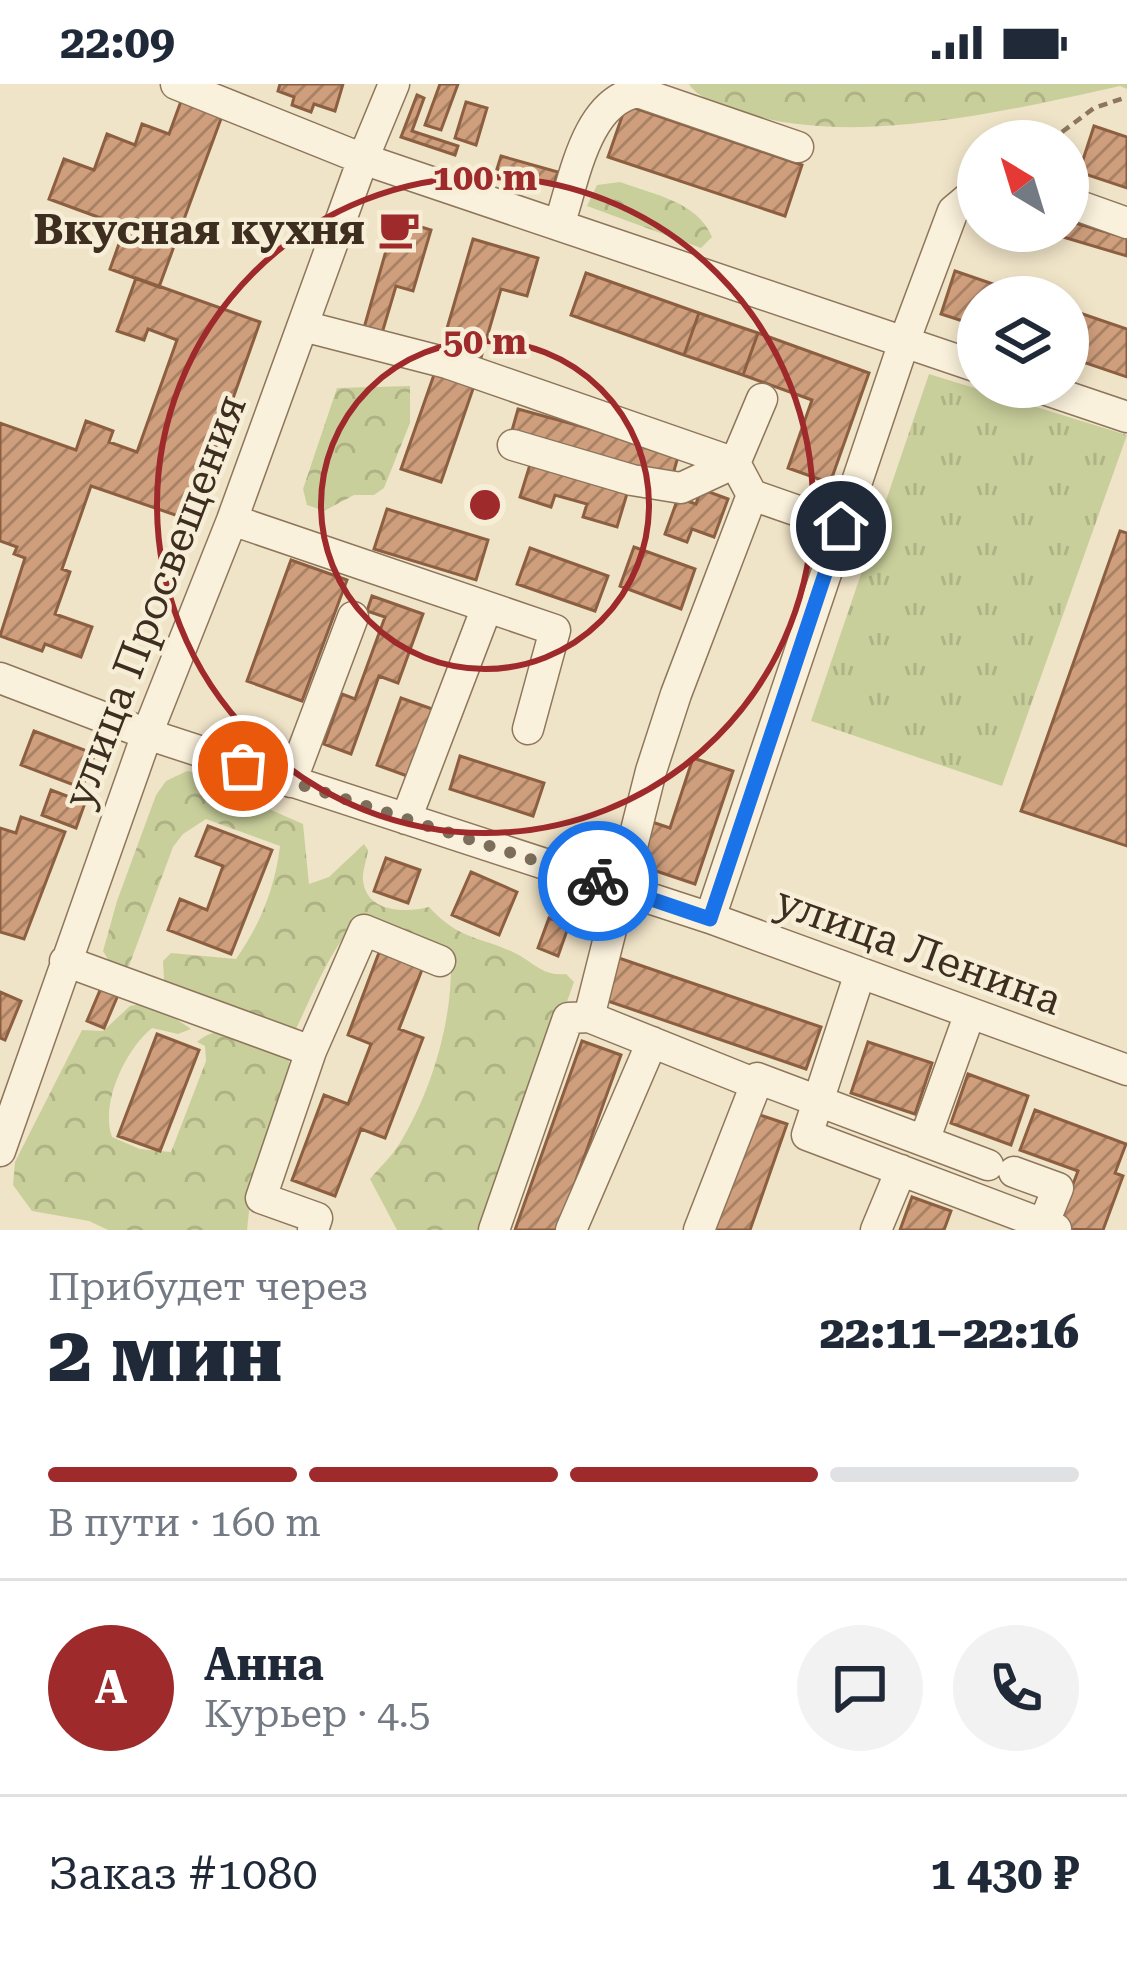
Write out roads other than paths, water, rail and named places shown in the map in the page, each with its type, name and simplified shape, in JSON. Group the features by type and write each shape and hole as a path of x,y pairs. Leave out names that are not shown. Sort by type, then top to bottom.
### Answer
{"street":[{"path":"176,84 363,159 957,360"},
{"name":"улица Просвещения","path":"0,1150 13,1069 64,961 394,84"},
{"path":"559,225 597,118 621,95 638,92 798,147"},
{"path":"710,919 904,342 957,208"},
{"path":"1089,209 1127,223"},
{"path":"303,326 447,364 735,463 752,495 841,526"},
{"path":"513,445 632,481 681,488 735,463 762,399"},
{"path":"1089,404 1127,417"},
{"path":"589,1017 620,888 676,694 752,495"},
{"path":"232,520 555,630 528,729"},
{"path":"406,819 487,607"},
{"path":"290,782 352,616"},
{"name":"улица Ленина","path":"0,678 147,734 710,919 1127,1070"},
{"path":"314,1230 317,1218 261,1198 311,1051 364,930 440,961"},
{"path":"64,961 311,1051"},
{"path":"700,1230 757,1078 818,1102 924,1142 1058,1188 1047,1228 807,1135 818,1102 860,973"},
{"path":"924,1142 970,1013"},
{"path":"494,1230 568,1018 589,1017 756,1084"},
{"path":"571,1230 652,1042"},
{"path":"876,1230 901,1171"}],"place":[{"name":"Вкусная кухня","path":"399,229"}]}
